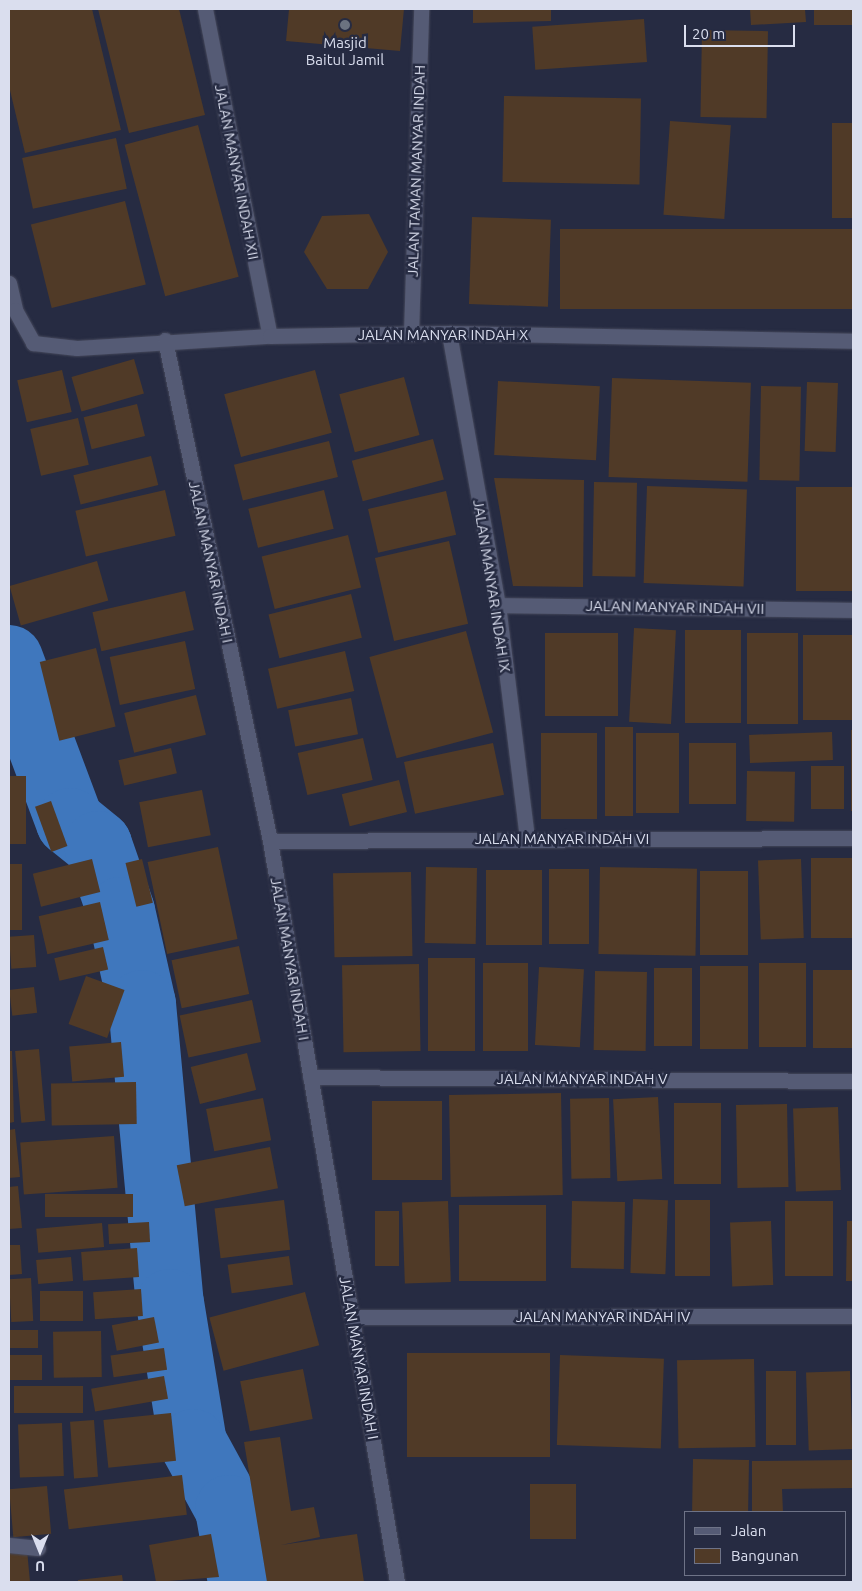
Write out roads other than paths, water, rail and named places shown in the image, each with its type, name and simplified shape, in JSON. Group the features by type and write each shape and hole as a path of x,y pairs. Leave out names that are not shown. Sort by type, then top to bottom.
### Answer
{"street":[{"name":"JALAN MANYAR INDAH XII","path":"205,9 270,336"},
{"name":"JALAN TAMAN MANYAR INDAH","path":"411,334 421,9"},
{"name":"JALAN MANYAR INDAH X","path":"9,283 15,310 33,343 77,348 165,340 449,333 853,341"},
{"name":"JALAN MANYAR INDAH IX","path":"449,333 498,605 527,839"},
{"name":"JALAN MANYAR INDAH I","path":"165,340 270,841 397,1582"},
{"name":"JALAN MANYAR INDAH VII","path":"498,605 853,610"},
{"name":"JALAN MANYAR INDAH VI","path":"270,841 853,838"},
{"name":"JALAN MANYAR INDAH V","path":"310,1077 853,1081"},
{"name":"JALAN MANYAR INDAH IV","path":"353,1317 853,1316"},
{"path":"9,1545 38,1548"}],"waterway":[{"path":"9,659 70,822 98,845 121,911 142,1004 170,1303 193,1443 229,1509 242,1582"}],"place":[{"name":"Masjid Baitul Jamil","path":"345,25"}]}
